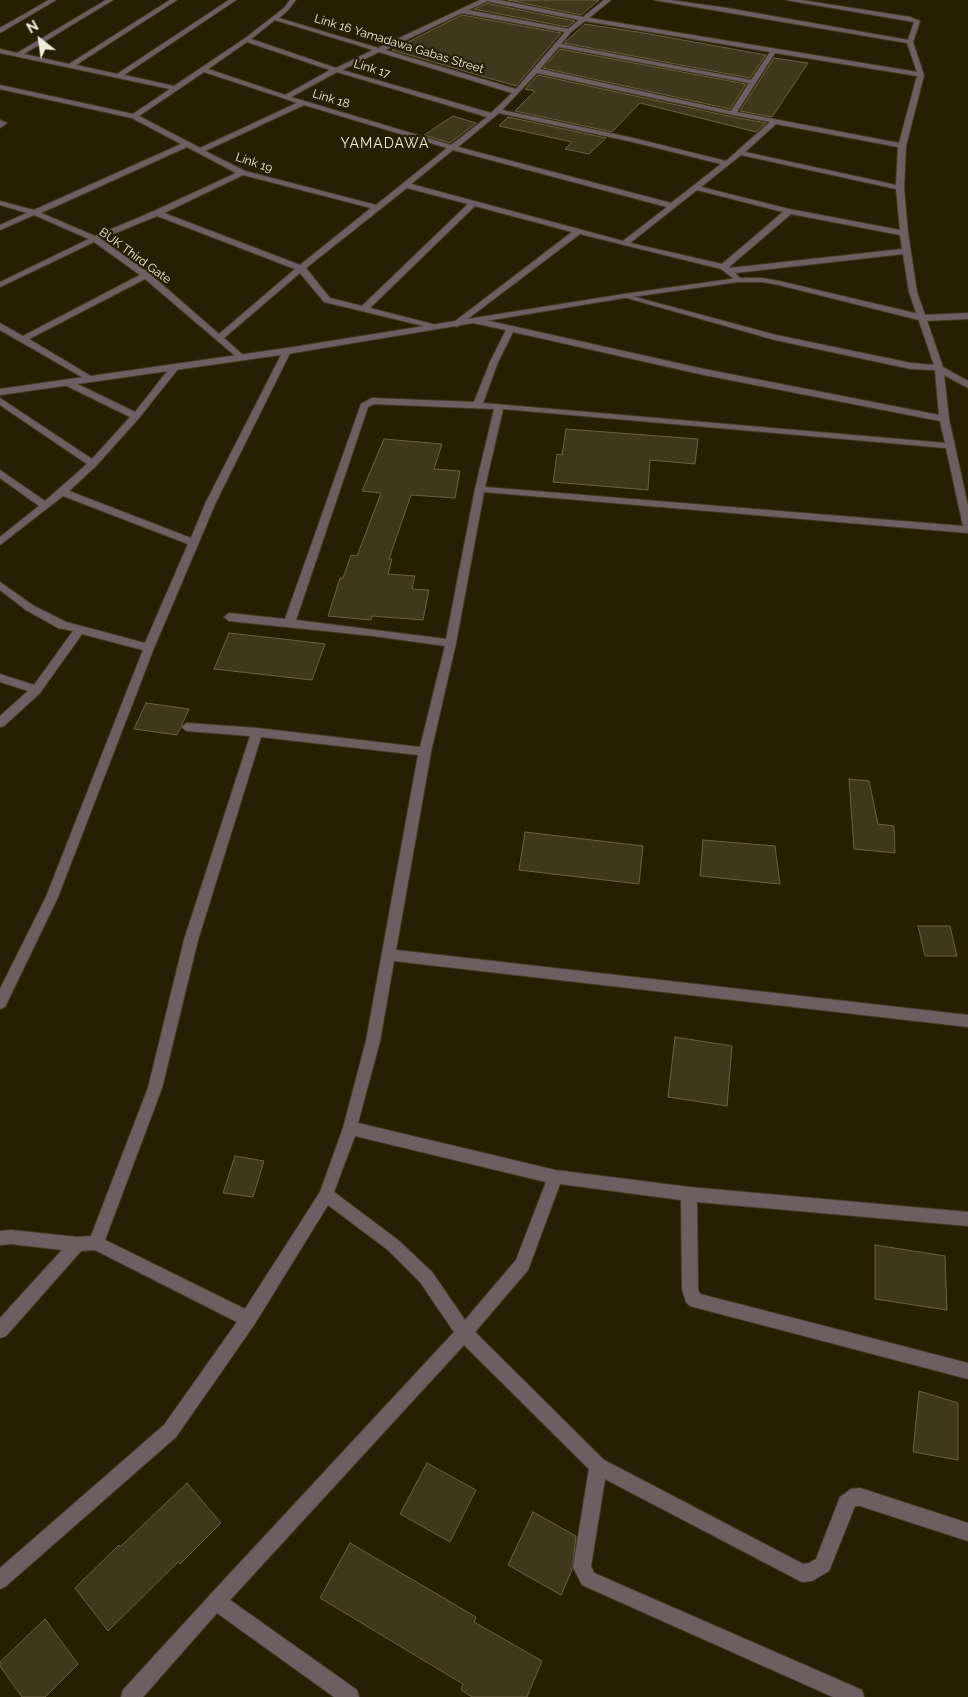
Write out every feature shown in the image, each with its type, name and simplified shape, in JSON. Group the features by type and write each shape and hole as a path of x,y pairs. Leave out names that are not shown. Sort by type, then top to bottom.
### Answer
{"street":[{"path":"0,31 53,0"},
{"path":"18,55 110,0"},
{"path":"70,66 174,0"},
{"path":"117,77 233,0"},
{"path":"134,116 246,40 286,9 292,0"},
{"path":"285,97 336,70 485,0"},
{"path":"490,0 583,18 920,75"},
{"path":"219,338 376,207 495,114 569,31 608,0"},
{"path":"657,0 727,10 910,42"},
{"path":"480,489 968,529 944,419 939,368 913,292 904,233 900,188 904,149 902,146 920,75 910,42 916,22 910,19 790,0"},
{"path":"461,11 569,31"},
{"name":"Link 16 Yamadawa Gabas Street","path":"274,18 516,92"},
{"name":"Link 17","path":"246,40 336,70 495,114 632,140 726,164"},
{"path":"557,45 752,82"},
{"path":"733,113 774,50"},
{"path":"0,51 175,88"},
{"name":"Link 18","path":"202,69 303,103 453,148 673,206"},
{"path":"534,70 733,113 902,146"},
{"name":"Link 19","path":"0,87 134,116 242,174 376,207"},
{"path":"199,151 303,103"},
{"path":"624,244 740,153 775,121"},
{"path":"0,122 3,124 0,126"},
{"path":"0,228 185,145"},
{"path":"740,153 900,188"},
{"path":"0,285 94,239 158,214 242,174"},
{"path":"405,185 578,232 727,269 906,250"},
{"path":"696,188 789,211 904,233"},
{"name":"BUK Third Gate","path":"0,203 33,212 94,239 146,275 240,357"},
{"path":"364,309 474,204"},
{"path":"727,269 789,211"},
{"path":"158,214 301,268 327,300 433,327"},
{"path":"457,324 578,232"},
{"path":"727,269 738,280"},
{"path":"23,339 146,275"},
{"path":"0,392 287,351 624,296 738,280 762,280 779,283 923,318 968,316"},
{"path":"624,296 775,337 911,366 939,368 968,385"},
{"path":"476,321 704,372 944,419"},
{"path":"0,326 90,378"},
{"path":"477,405 494,362 511,328"},
{"path":"0,1003 52,897 149,648 211,502 287,351"},
{"path":"0,542 62,492 93,464 136,416 175,367"},
{"path":"66,382 136,416"},
{"path":"290,624 366,402 372,400 499,406 950,446"},
{"path":"0,401 93,464"},
{"path":"0,1580 170,1431 248,1319 326,1195 350,1128 373,1041 424,752 450,643 480,489 499,406"},
{"path":"0,473 45,506"},
{"path":"62,492 194,543"},
{"path":"0,584 30,608 62,625 149,648"},
{"path":"229,617 450,643"},
{"path":"0,723 36,690 79,631"},
{"path":"0,678 36,690"},
{"path":"187,727 257,732 424,752"},
{"path":"96,1243 154,1088 191,940 257,732"},
{"path":"389,955 968,1021"},
{"path":"350,1128 555,1177 689,1194 968,1219"},
{"path":"130,1697 464,1332 522,1265 555,1177"},
{"path":"689,1194 690,1289 692,1297 696,1301 968,1371"},
{"path":"326,1195 393,1244 426,1277 464,1332 598,1466 802,1573 812,1572 823,1565 846,1503 852,1498 860,1497 968,1532"},
{"path":"0,1238 11,1237 77,1244 96,1243 248,1319"},
{"path":"0,1330 77,1244"},
{"path":"598,1466 582,1567 588,1579 855,1697"},
{"path":"216,1601 350,1697"}],"building":[{"path":"508,0 599,0 581,15"},
{"path":"488,3 575,21 567,27 474,9"},
{"path":"462,15 561,33 516,86 392,50"},
{"path":"585,24 766,55 750,78 564,43"},
{"path":"560,49 746,84 730,109 543,68"},
{"path":"774,58 808,63 772,117 740,111"},
{"path":"538,75 766,123 756,132 640,103 612,132 515,111 535,91 525,89"},
{"path":"453,116 476,123 450,143 424,135"},
{"path":"508,117 606,138 589,154 565,149 572,142 499,126"},
{"path":"566,429 698,439 695,464 650,460 648,490 553,482 557,454 562,455"},
{"path":"384,439 442,444 434,469 460,471 455,498 411,495 389,559 392,559 388,574 415,576 412,589 429,590 423,620 372,616 371,620 328,616 340,578 343,578 351,555 357,556 381,493 362,491"},
{"path":"229,633 325,644 312,680 214,669"},
{"path":"146,703 189,709 177,735 134,729"},
{"path":"849,779 869,781 878,824 894,826 895,853 854,849"},
{"path":"525,832 643,846 639,884 519,870"},
{"path":"703,840 775,846 780,884 700,876"},
{"path":"918,926 950,926 957,956 925,956"},
{"path":"675,1037 732,1046 727,1106 668,1097"},
{"path":"235,1156 264,1161 253,1197 223,1193"},
{"path":"875,1245 945,1256 947,1310 875,1299"},
{"path":"919,1391 958,1403 958,1460 913,1452"},
{"path":"427,1463 476,1490 450,1542 400,1514"},
{"path":"187,1483 221,1523 180,1564 178,1562 108,1631 75,1588"},
{"path":"533,1512 576,1536 572,1570 561,1595 508,1565"},
{"path":"350,1543 476,1617 474,1622 542,1661 527,1697 472,1697 461,1690 463,1684 320,1598"},
{"path":"45,1619 78,1664 45,1697 22,1697 0,1666 0,1662"}],"district":[{"name":"YAMADAWA","path":"385,144"}]}
